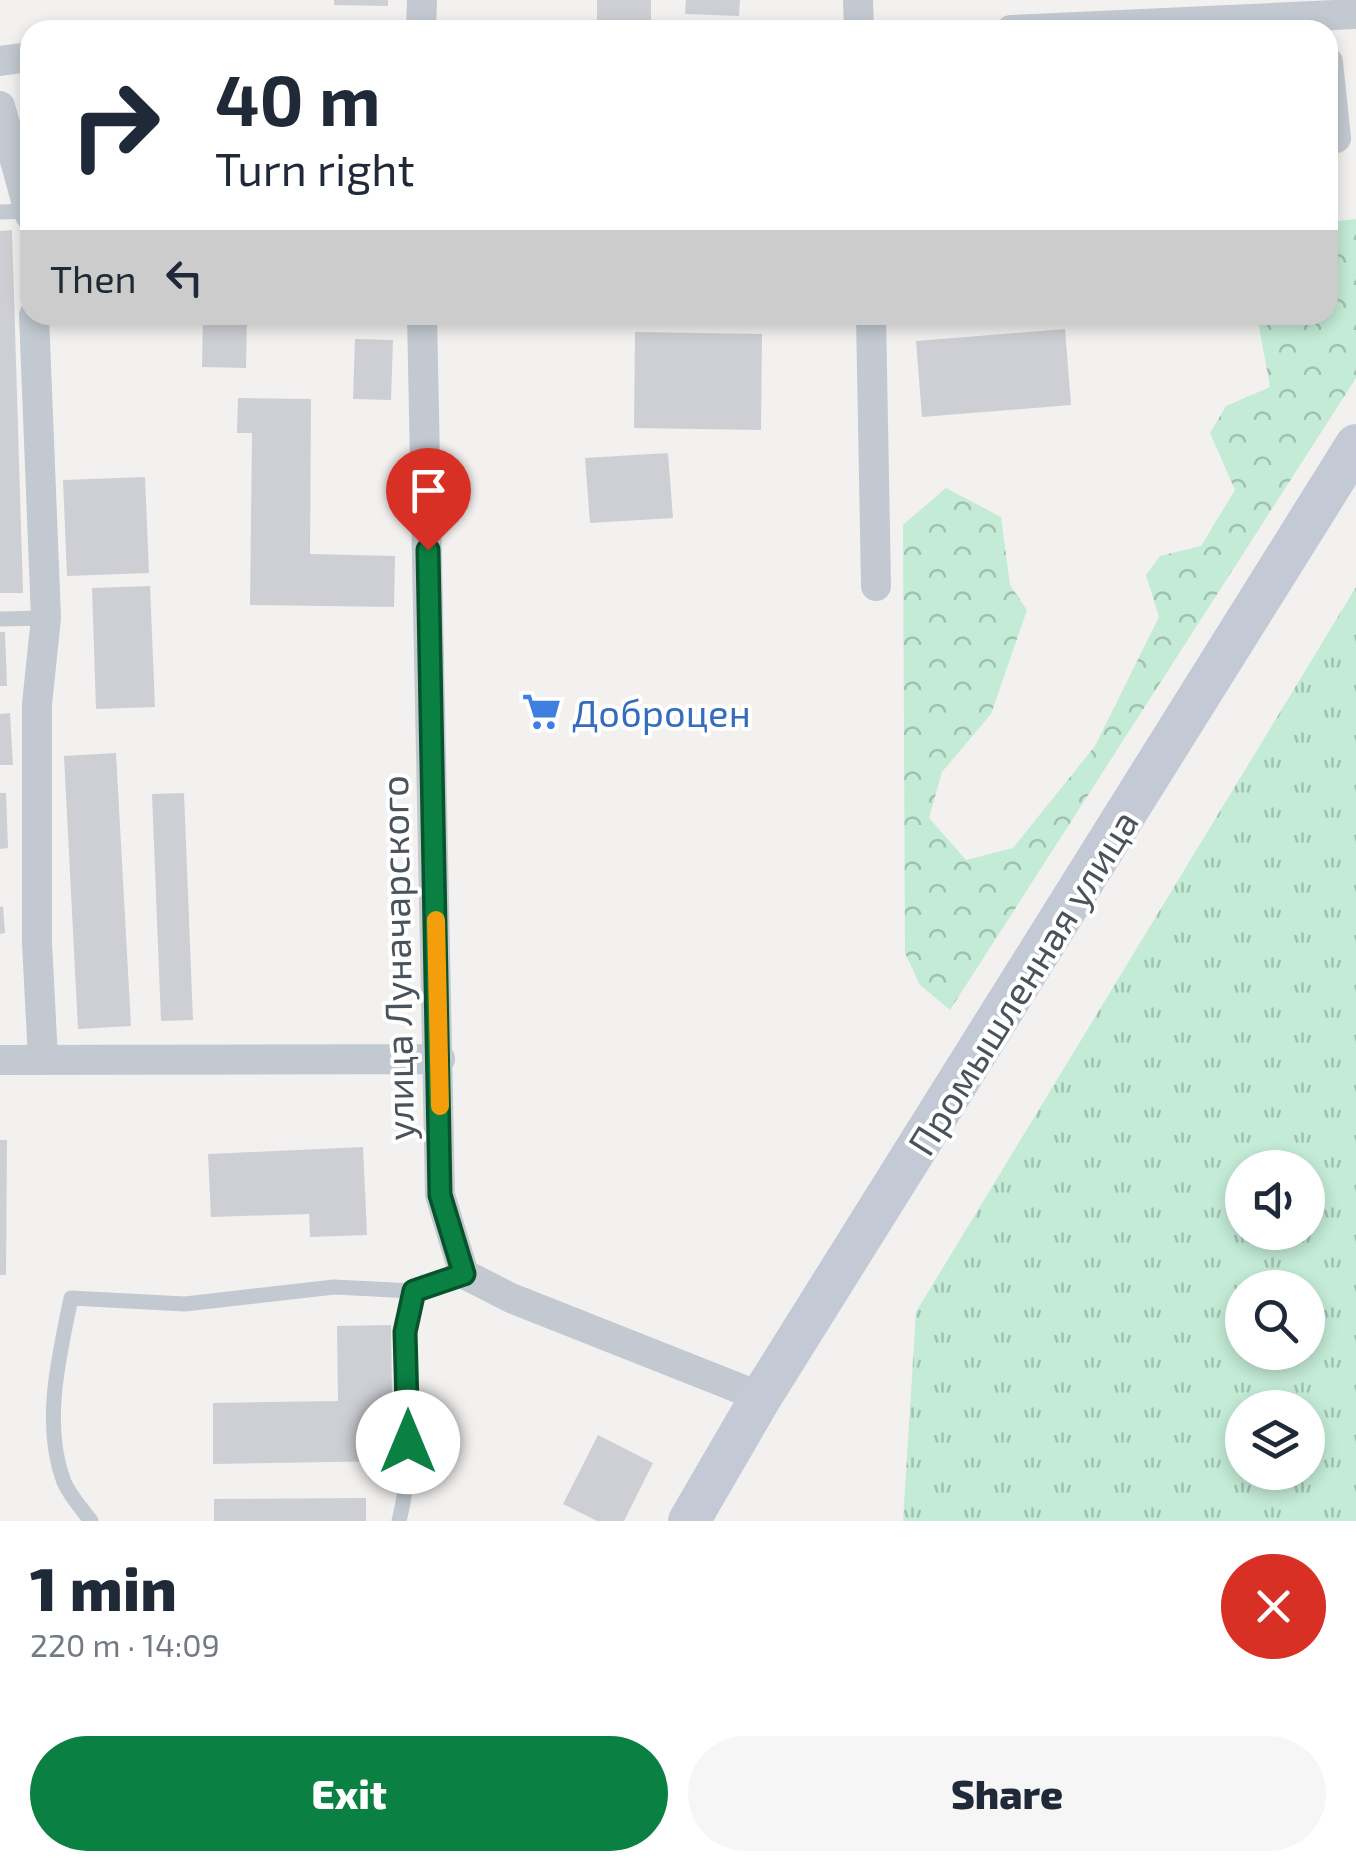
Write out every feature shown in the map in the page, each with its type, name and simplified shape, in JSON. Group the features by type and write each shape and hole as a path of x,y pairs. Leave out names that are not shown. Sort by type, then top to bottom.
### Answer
{"main road":[{"name":"Промышленная улица","path":"690,1521 761,1397 1356,445"}],"street":[{"path":"1205,20 1356,14"},
{"path":"0,106 17,173"},
{"path":"34,325 46,618 37,704 37,943 43,1059"},
{"name":"улица Луначарского","path":"422,325 440,1195 464,1274"},
{"path":"871,325 876,586"},
{"path":"0,1060 440,1059"},
{"path":"464,1274 511,1298 761,1397"}],"lane":[{"path":"0,619 46,618"},
{"path":"90,1521 65,1485 54,1442 55,1388 71,1298 185,1304 334,1287 414,1291 464,1274"},
{"path":"399,1521 409,1413 405,1332 414,1291"}],"green space":[{"path":"1356,219 1356,378 950,1010 920,985 905,953 903,525 946,488 1001,517 1010,585 1027,610 991,714 942,772 929,818 966,860 1013,848 1095,746 1159,617 1146,575 1160,556 1201,546 1235,490 1210,433 1226,406 1270,387 1259,325 1338,325 1338,221"},
{"path":"1356,587 1356,1521 903,1521 916,1312"}],"building":[{"path":"334,0 388,0 388,6 334,5"},
{"path":"597,0 651,0 651,20 597,20"},
{"path":"686,0 740,0 739,16 685,14"},
{"path":"12,230 23,593 0,593 0,231"},
{"path":"203,325 247,325 246,368 202,367"},
{"path":"1065,329 1071,405 922,417 916,341"},
{"path":"635,332 762,334 761,430 634,428"},
{"path":"355,339 393,340 391,400 353,399"},
{"path":"238,398 311,399 310,554 395,556 394,607 250,605 252,433 237,433"},
{"path":"668,453 673,518 590,523 585,458"},
{"path":"145,477 149,573 67,576 63,480"},
{"path":"150,586 155,707 96,709 92,588"},
{"path":"0,632 5,632 7,686 0,686"},
{"path":"10,713 13,765 0,765 0,714"},
{"path":"116,753 131,1026 78,1029 64,756"},
{"path":"0,793 6,793 8,848 0,849"},
{"path":"184,793 193,1020 161,1021 152,794"},
{"path":"3,906 5,933 0,934 0,907"},
{"path":"0,1140 7,1140 6,1275 0,1275"},
{"path":"363,1147 367,1235 310,1237 309,1214 211,1217 208,1154"},
{"path":"391,1325 393,1461 213,1464 213,1403 338,1401 337,1326"},
{"path":"598,1435 653,1463 624,1521 597,1521 563,1504"},
{"path":"366,1498 366,1521 214,1521 214,1499"}],"slow traffic":[{"path":"436,920 440,1106"}],"place":[{"name":"Доброцен","path":"542,712"}],"route":[{"path":"408,1442 405,1332 414,1291 464,1274 440,1195 428,550"}]}
